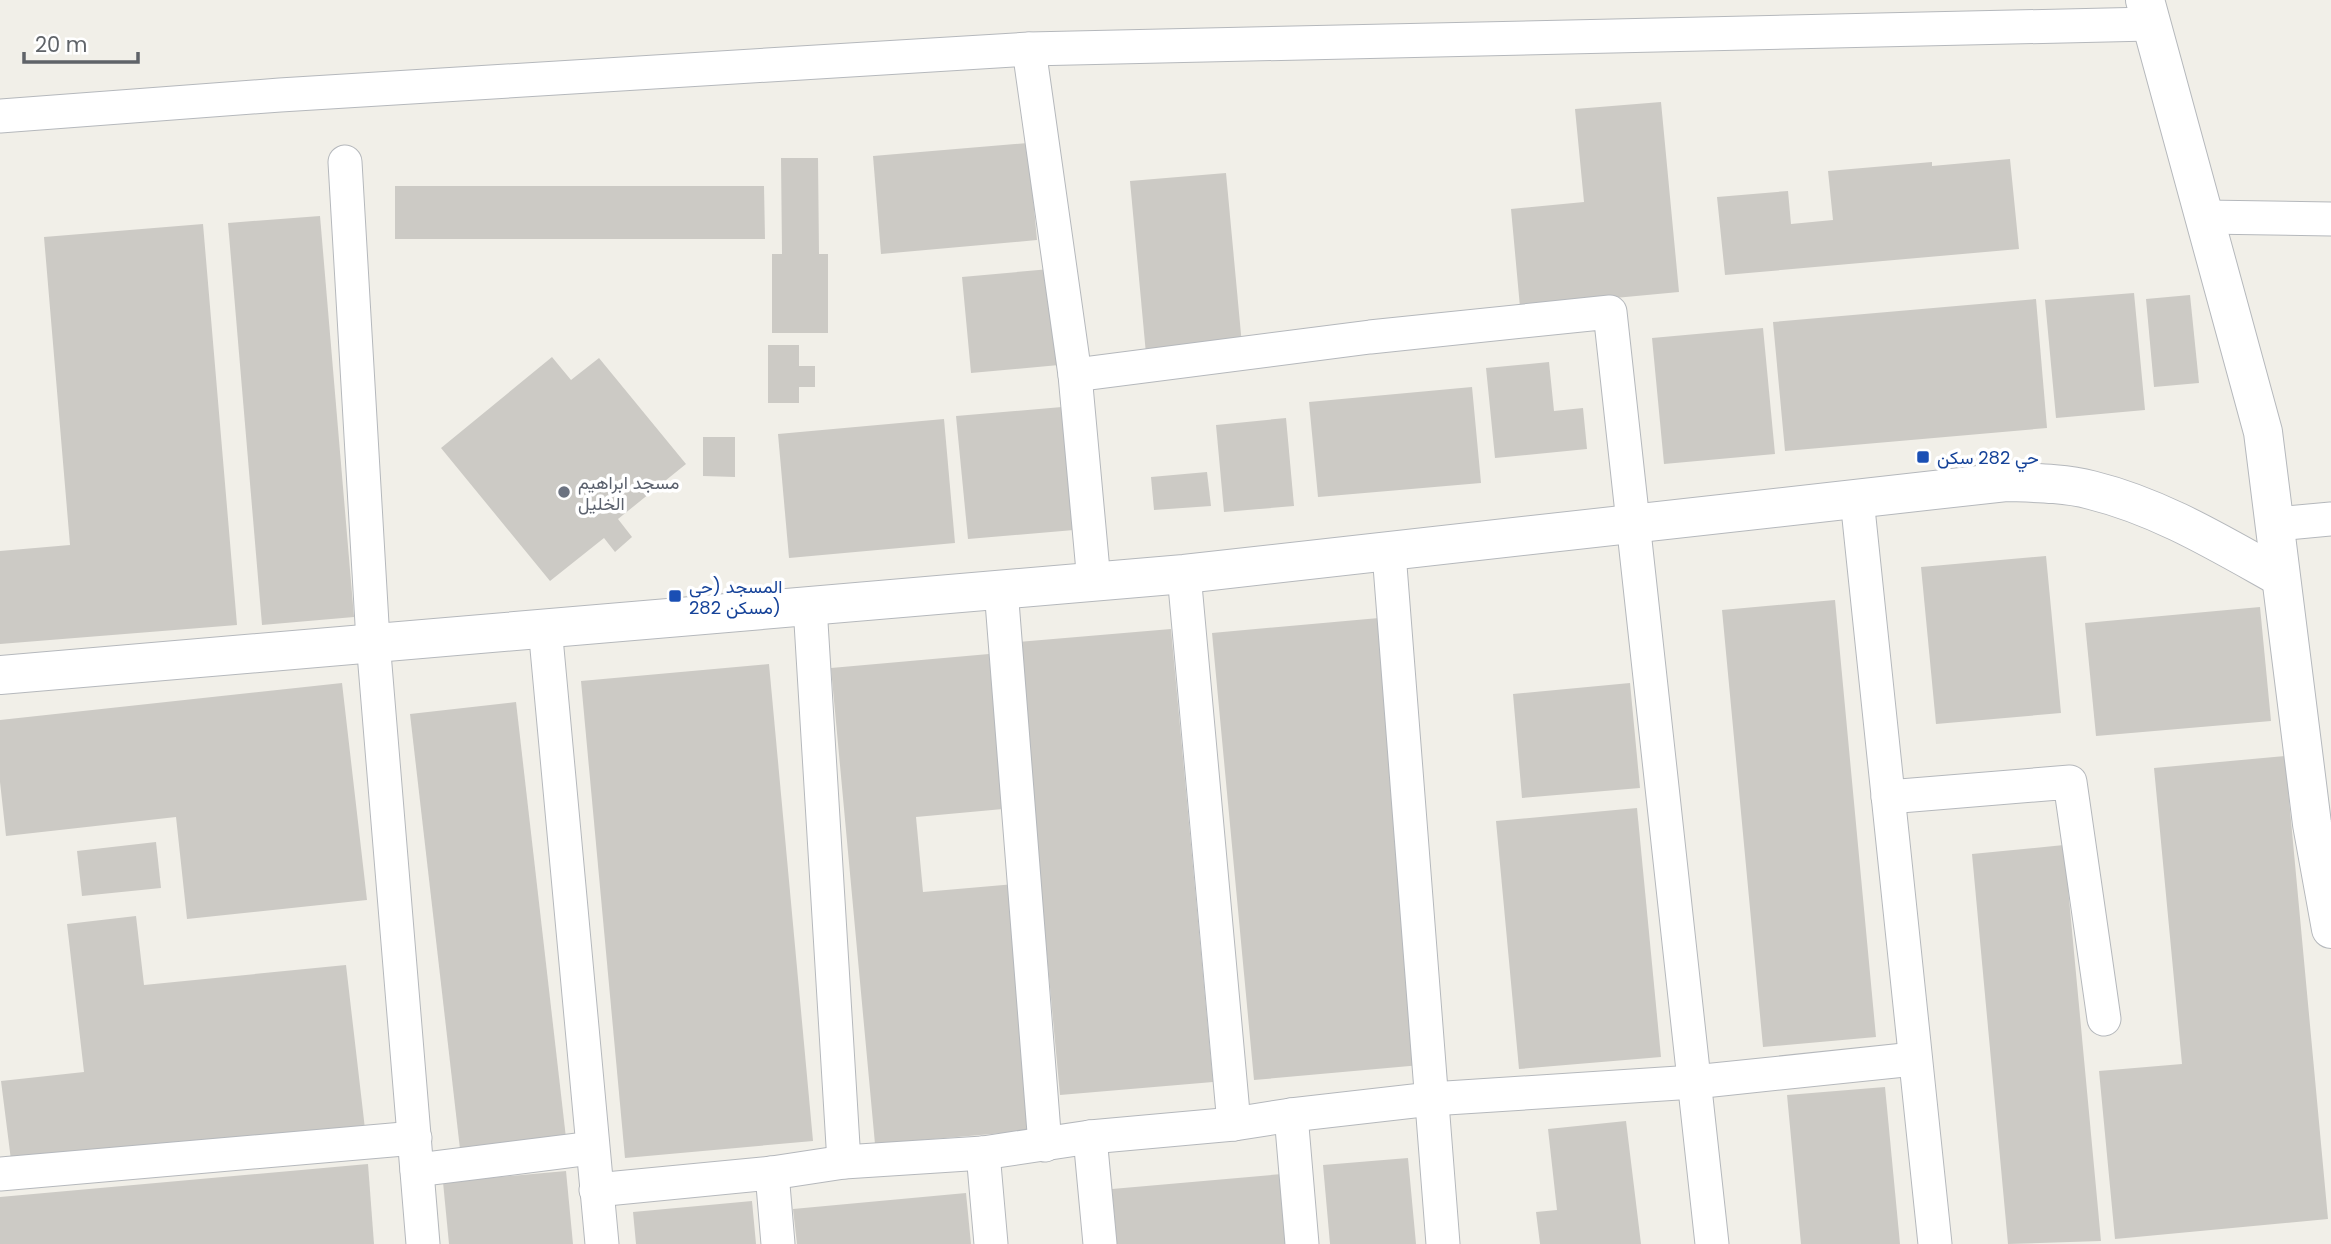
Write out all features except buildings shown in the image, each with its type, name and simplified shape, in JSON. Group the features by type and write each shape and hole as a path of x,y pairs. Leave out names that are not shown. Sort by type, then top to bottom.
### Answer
{"street":[{"path":"0,117 280,95 1029,49 2148,12 2249,372 2265,444 2277,524 2280,577 2322,822 2331,929"},
{"path":"1029,49 1075,375 1094,582"},
{"path":"345,162 373,641 423,1244"},
{"path":"2205,217 2331,219"},
{"path":"1075,375 1357,339 1609,312 1712,1244"},
{"path":"0,675 373,641 1184,574 2006,482 2089,489 2141,504 2182,522 2280,577"},
{"path":"1857,499 1935,1244"},
{"path":"2277,524 2331,519"},
{"path":"1389,552 1443,1244"},
{"path":"1184,574 1234,1124"},
{"path":"1001,589 1045,1145"},
{"path":"810,606 844,1162"},
{"path":"545,627 602,1244"},
{"path":"1888,797 2070,782 2104,1019"},
{"path":"596,1190 772,1173 844,1162 983,1153 1090,1137 1234,1124 1432,1099 1694,1082 1914,1059"},
{"path":"1291,1115 1302,1244"},
{"path":"1090,1137 1100,1244"},
{"path":"0,1174 592,1148"},
{"path":"983,1153 991,1244"},
{"path":"772,1173 778,1244"}],"place":[{"name":"حي 282 سكن","path":"1923,457"},
{"name":"مسجد ابراهيم الخليل","path":"564,492"},
{"name":"المسجد (حي 282 مسكن)","path":"675,596"}]}
